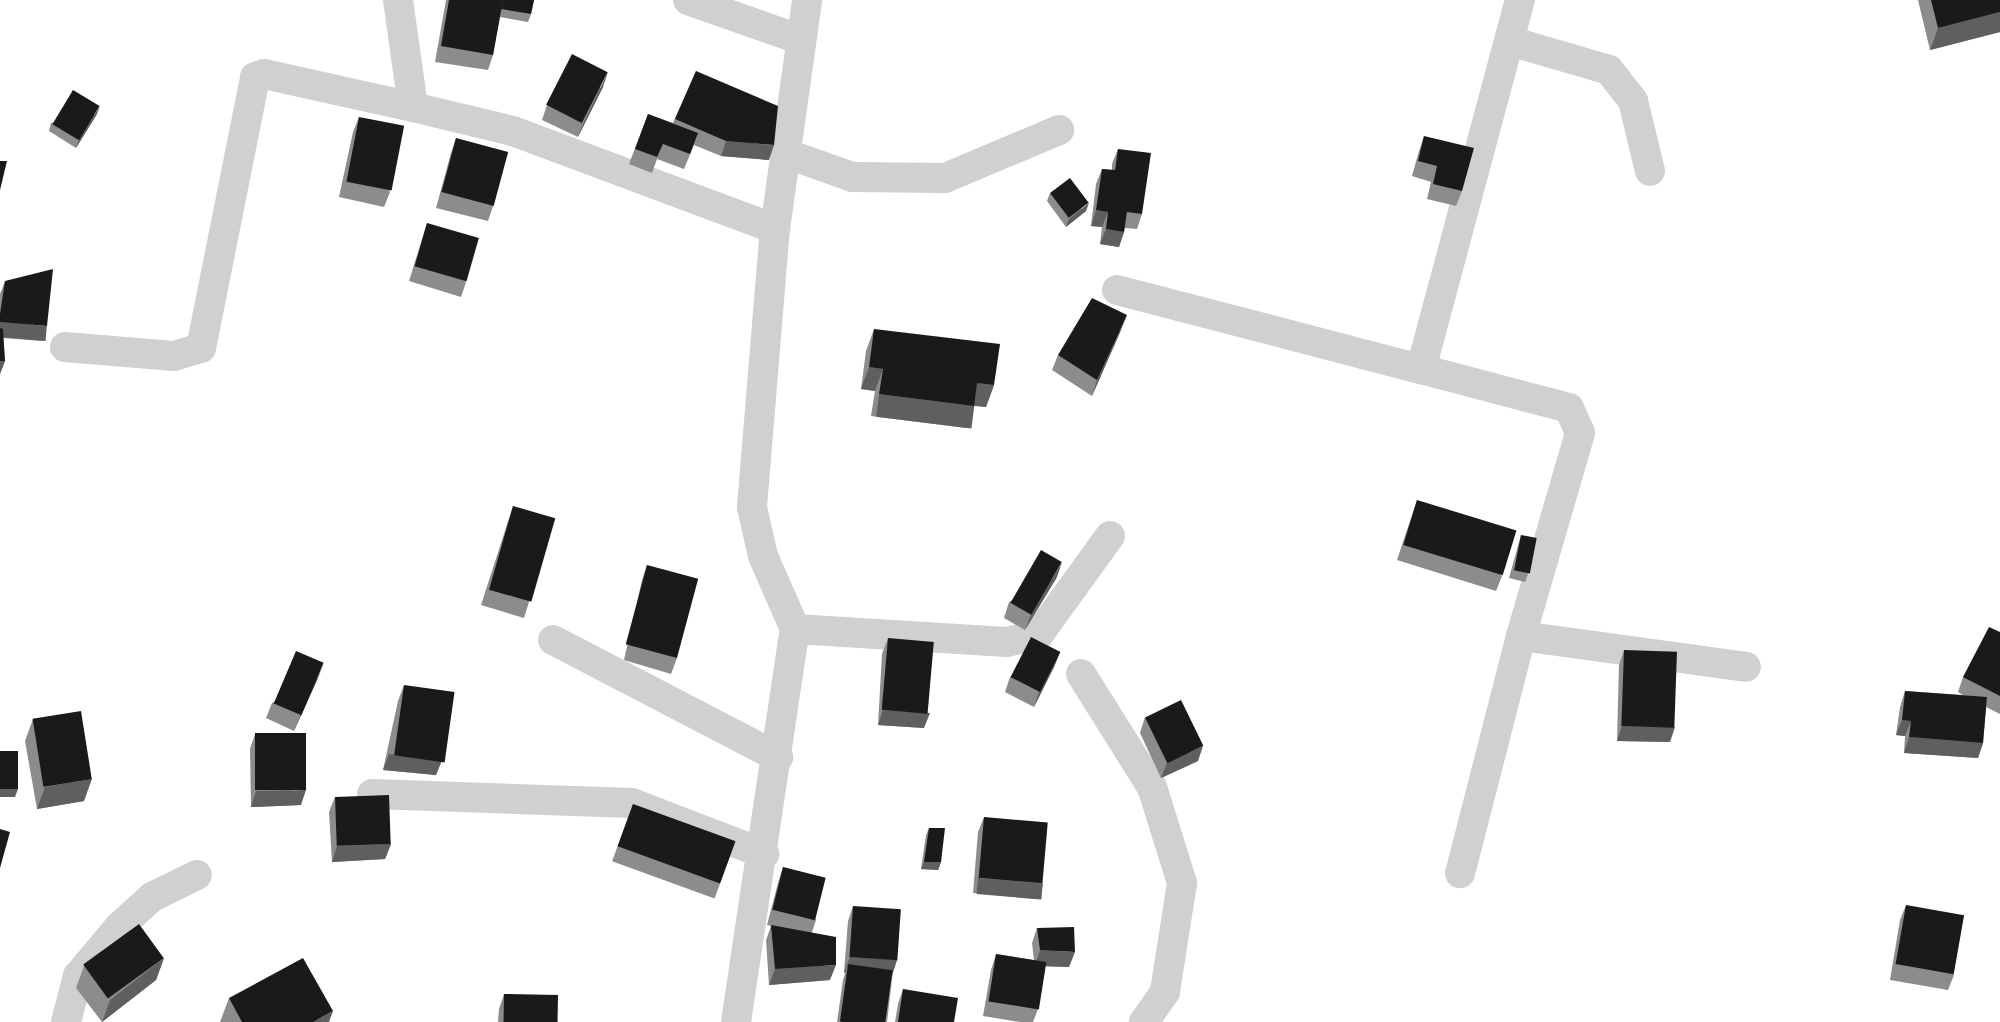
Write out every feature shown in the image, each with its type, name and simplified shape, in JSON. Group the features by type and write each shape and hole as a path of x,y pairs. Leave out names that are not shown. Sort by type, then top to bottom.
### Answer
{"street":[{"path":"398,0 413,106"},
{"path":"688,0 799,39"},
{"path":"736,1022 764,854 795,629 763,556 752,507 775,229 799,39 807,0"},
{"path":"1420,369 1520,0"},
{"path":"1510,41 1609,70 1633,101 1650,171"},
{"path":"65,347 174,356 201,348 255,77 264,74 413,106 513,131 775,229"},
{"path":"785,153 852,177 945,178 1059,130"},
{"path":"1117,290 1569,408 1580,433 1521,636 1460,873"},
{"path":"795,629 1007,642 1039,634 1110,536"},
{"path":"1521,636 1746,667"},
{"path":"553,640 778,757"},
{"path":"1081,674 1152,787 1182,883 1166,992 1144,1022"},
{"path":"372,794 632,803 764,854"},
{"path":"66,1022 78,976 120,926 152,897 197,876"}],"building":[{"path":"449,0 503,0 493,55 441,46"},
{"path":"503,0 534,0 531,14 501,9"},
{"path":"1931,0 2000,0 2000,12 1938,28"},
{"path":"572,54 608,72 582,123 546,105"},
{"path":"696,71 778,106 774,145 726,141 675,119"},
{"path":"73,90 100,106 79,140 52,124"},
{"path":"648,114 698,133 690,154 663,144 657,157 635,149"},
{"path":"359,117 404,126 392,191 346,182"},
{"path":"1424,136 1474,148 1462,191 1433,184 1437,166 1418,161"},
{"path":"456,138 508,152 494,206 442,192"},
{"path":"1118,149 1151,153 1142,214 1127,212 1124,232 1106,229 1108,212 1096,210 1102,169 1115,170"},
{"path":"0,161 7,161 0,190"},
{"path":"1070,178 1089,203 1069,218 1050,193"},
{"path":"427,223 479,238 467,281 415,266"},
{"path":"53,269 47,326 0,322 5,281"},
{"path":"1092,298 1127,315 1097,380 1058,355"},
{"path":"0,328 3,329 5,361 0,361"},
{"path":"874,329 1000,344 994,385 977,383 974,406 879,394 883,369 869,367"},
{"path":"1417,500 1516,530 1503,575 1403,545"},
{"path":"513,506 555,518 531,602 489,590"},
{"path":"1521,535 1537,538 1530,573 1514,570"},
{"path":"1041,550 1062,562 1031,615 1010,603"},
{"path":"647,565 698,579 677,658 626,644"},
{"path":"1989,627 2000,632 2000,696 1963,677"},
{"path":"1031,637 1060,652 1040,692 1011,677"},
{"path":"888,638 934,642 928,714 882,710"},
{"path":"1624,650 1677,652 1674,728 1621,726"},
{"path":"296,651 324,663 301,715 274,703"},
{"path":"404,685 455,692 445,762 394,755"},
{"path":"1905,691 1987,697 1983,743 1909,737 1911,721 1902,720"},
{"path":"1181,700 1203,746 1167,763 1145,718"},
{"path":"81,711 92,779 43,787 33,719"},
{"path":"255,733 306,733 306,790 255,790"},
{"path":"0,751 18,751 18,789 0,789"},
{"path":"389,795 391,844 337,846 335,797"},
{"path":"633,804 735,841 720,884 618,846"},
{"path":"984,817 1048,823 1042,883 979,878"},
{"path":"929,828 945,828 941,862 924,862"},
{"path":"0,829 10,832 0,868"},
{"path":"783,867 826,878 815,920 772,910"},
{"path":"1906,905 1964,915 1954,974 1896,964"},
{"path":"853,906 901,909 897,960 849,957"},
{"path":"139,924 164,958 108,999 83,965"},
{"path":"771,925 836,937 836,965 775,969"},
{"path":"1074,927 1075,952 1040,950 1037,928"},
{"path":"996,954 1046,962 1039,1009 988,1001"},
{"path":"303,958 333,1011 313,1022 242,1022 229,998"},
{"path":"848,964 893,970 885,1022 840,1021"},
{"path":"903,989 958,998 954,1022 898,1022"},
{"path":"504,994 558,995 558,1022 504,1022"}]}
